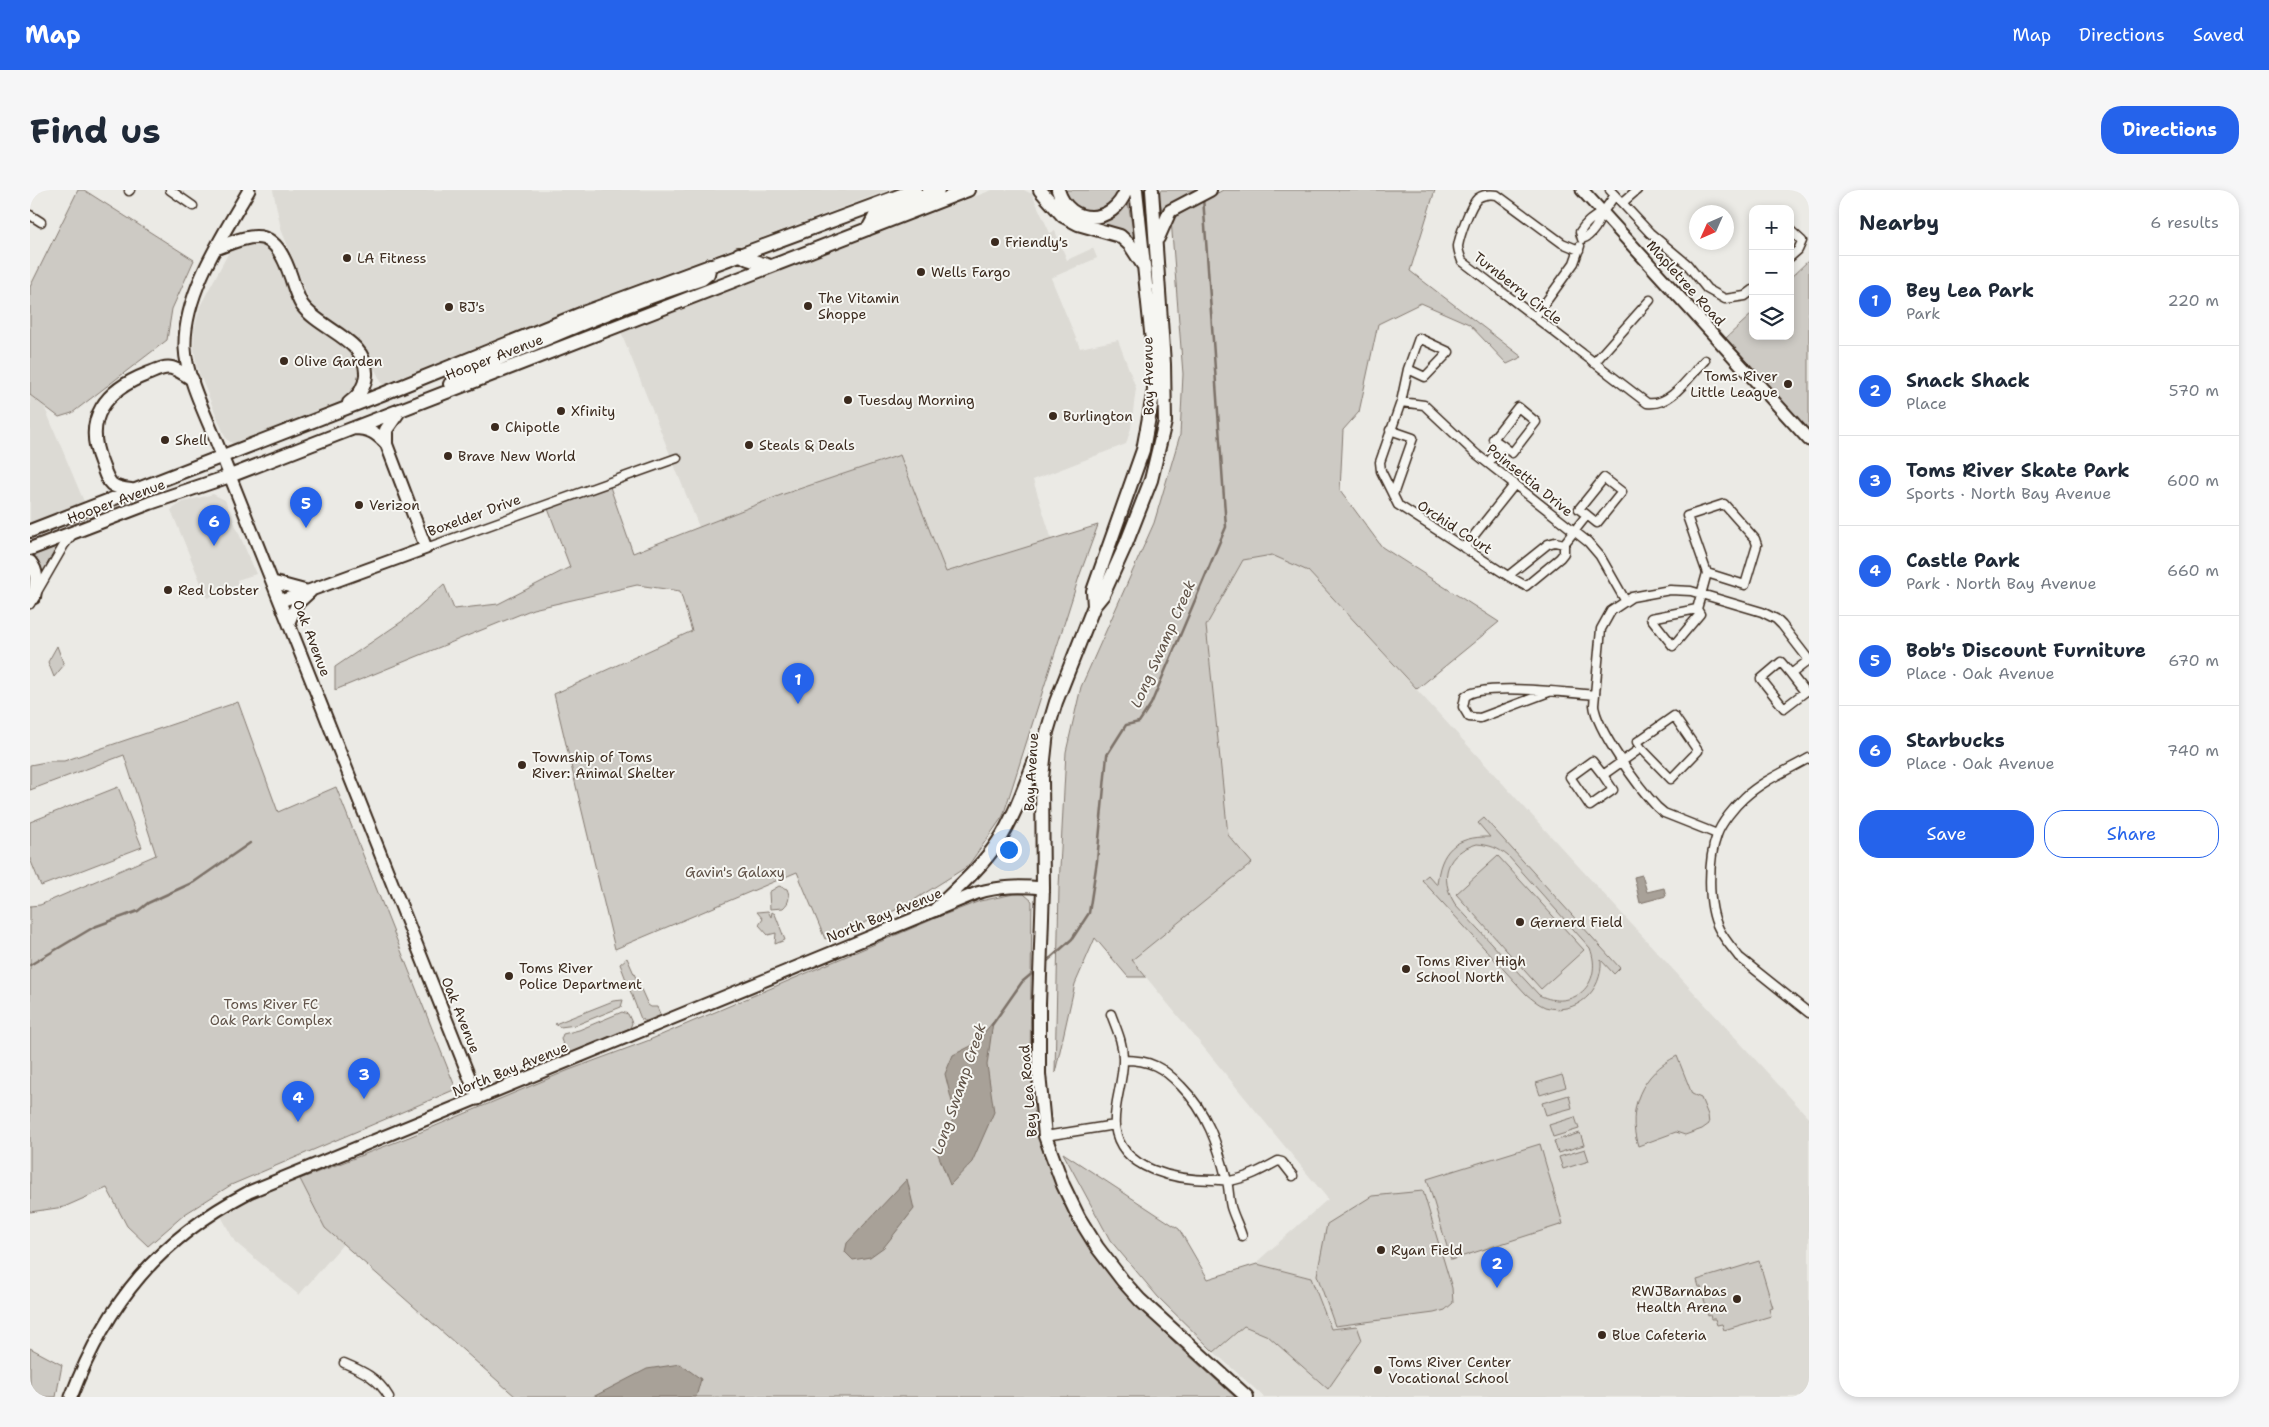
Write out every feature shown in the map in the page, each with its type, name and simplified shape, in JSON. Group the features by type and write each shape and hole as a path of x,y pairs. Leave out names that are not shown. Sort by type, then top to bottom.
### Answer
{"main road":[{"name":"Hooper Avenue","path":"30,531 582,313 915,190"},
{"path":"868,229 875,216 882,212 938,190"},
{"name":"Hooper Avenue","path":"30,549 230,476 427,398 968,190"},
{"path":"1040,190 1063,216 1078,224 1120,236 1130,245 1145,268"},
{"path":"1058,190 1068,208 1077,214 1090,217 1104,215 1114,209 1126,190"},
{"name":"Bay Avenue","path":"1094,606 1093,591 1132,486 1150,422 1154,390 1154,360 1136,190"},
{"name":"Bay Avenue","path":"1043,888 1042,778 1047,732 1056,702 1094,606 1103,595 1115,570 1148,489 1164,422 1166,385 1152,190"},
{"path":"1157,243 1170,211 1205,192"},
{"path":"217,248 250,236 263,238 273,243 285,259 302,306 359,351 365,361 366,384 358,397 340,410"},
{"path":"739,254 748,260 770,266"},
{"path":"427,398 471,371 619,308 702,280 708,274 710,266"},
{"path":"133,491 114,488 108,482 96,449 95,426 100,410 108,398 128,382 166,367 173,368 192,379"},
{"path":"386,443 386,430 391,420 401,409"},
{"path":"352,428 365,428 376,433 386,443"},
{"path":"30,562 36,569 37,578 32,601"},
{"path":"934,910 979,865 998,842 1011,819 1047,732"},
{"name":"Bey Lea Road","path":"1043,888 1039,1074 1046,1136 1063,1185 1079,1218 1097,1247 1140,1300 1248,1397"}],"street":[{"path":"170,190 193,206"},
{"path":"239,190 240,204"},
{"name":"Oak Avenue","path":"248,190 196,290 187,324 186,357 192,379 222,456 478,1099"},
{"name":"Mapletree Road","path":"1582,190 1809,440"},
{"path":"1622,203 1637,190"},
{"path":"1535,317 1574,263 1582,239 1580,232 1585,224 1595,215 1602,212 1613,193 1650,233 1687,264 1707,289 1725,299 1745,296 1749,293"},
{"name":"Turnberry Circle","path":"1579,250 1562,243 1497,194 1479,198 1472,205 1458,245 1458,252 1462,260 1638,397 1653,404 1670,397 1705,360"},
{"path":"30,215 41,222"},
{"path":"1794,234 1802,241 1794,254"},
{"path":"1594,363 1650,300"},
{"name":"Orchid Court","path":"1408,369 1425,377 1449,352 1419,338 1408,369 1401,402 1380,462 1381,471 1398,505 1526,586 1560,558 1564,553 1564,544 1587,515"},
{"name":"Poinsettia Drive","path":"1401,402 1424,405 1488,463 1574,531 1600,556 1626,600"},
{"path":"1518,407 1536,422 1512,453 1502,445 1493,438 1518,407"},
{"path":"1390,430 1413,438 1393,495"},
{"path":"386,443 426,548"},
{"path":"1488,463 1502,445"},
{"name":"Boxelder Drive","path":"281,602 677,458"},
{"path":"1604,478 1622,492 1597,523 1587,515 1579,509 1604,478"},
{"path":"1464,548 1515,484"},
{"path":"1697,609 1651,618 1673,646 1700,614 1697,609 1708,573 1687,516 1724,504 1755,539 1757,545 1745,585 1708,573"},
{"path":"32,601 64,545 75,532"},
{"path":"1508,576 1548,544 1555,542 1564,544"},
{"path":"273,582 310,592"},
{"path":"1717,834 1664,813 1651,800 1598,723 1595,714 1594,695 1601,629 1611,611 1632,597 1670,590 1692,591 1762,612 1776,620 1809,660 1791,674"},
{"path":"289,622 297,604 310,592"},
{"path":"1781,662 1791,674 1805,692 1784,708 1761,678 1781,662"},
{"path":"1549,692 1480,718 1469,716 1463,708 1465,697 1474,691 1521,690 1594,695"},
{"path":"1674,716 1698,752 1671,778 1641,748 1636,742 1674,716"},
{"path":"1603,775 1641,748"},
{"path":"1809,758 1744,798 1717,834 1710,879 1713,908 1718,928 1739,957 1809,1012"},
{"path":"1592,761 1603,775 1613,790 1590,806 1570,777 1592,761"},
{"name":"North Bay Avenue","path":"71,1397 84,1362 110,1316 142,1273 180,1237 221,1208 249,1192 934,910 994,888 1014,886 1043,888"},
{"path":"1111,1014 1122,1043 1124,1060 1115,1126 1121,1147 1140,1164 1150,1169 1189,1178 1227,1181 1254,1174 1278,1162 1282,1162 1293,1176"},
{"path":"1124,1060 1142,1060 1156,1066 1172,1076 1195,1100 1211,1129 1227,1181 1231,1208 1242,1236"},
{"path":"1046,1136 1115,1126"},
{"path":"344,1363 369,1374 389,1397"}],"shaded area":[{"path":"273,190 889,190 581,305 383,385 364,349 310,302 281,229"},
{"path":"992,190 1024,190 1032,194 1050,233 1055,231 1067,260 1093,248 1097,258 1051,278 1080,348 1118,340 1136,388 1131,428 1126,444 1033,480 1052,540 946,572 900,455 781,495 699,527 621,332"},
{"path":"255,241 275,250 296,303 354,352 362,363 360,388 343,403 233,444 226,439 197,368 194,330 200,306 229,252 236,245"},
{"path":"30,395 44,406 85,504 30,525"},
{"path":"213,494 225,500 256,574 237,580 238,585 207,598 171,510 183,502"},
{"name":"Toms River High School North","path":"1272,555 1308,571 1809,1118 1809,1397 1264,1397 1214,1352 1244,1326 1268,1336 1328,1389 1331,1329 1311,1278 1257,1264 1260,1259 1328,1199 1132,960 1251,863 1228,835 1206,625 1243,560"},
{"path":"300,1179 325,1228 343,1244 299,1295 235,1242 221,1216 244,1202"}],"green space":[{"path":"78,190 84,190 194,260 172,309 167,340 72,413 59,417 30,395 30,287"},
{"path":"1062,190 1123,190 1117,202 1093,213 1073,207"},
{"path":"1158,190 1197,190 1162,211"},
{"path":"1223,190 1435,190 1410,271 1522,357 1507,364 1469,324 1421,303 1378,324 1359,412 1343,430 1340,490 1382,547 1499,622 1417,689 1308,571 1272,555 1243,560 1206,626 1228,835 1252,863 1132,960 1146,977 1128,977 1095,938 1075,984 1055,1073 1059,887 1066,752 1081,687 1154,523 1180,435 1183,374 1171,219"},
{"path":"1128,203 1136,247 1090,222 1115,214"},
{"name":"Toms River Little League","path":"1809,260 1809,430 1726,338 1749,317 1749,340 1794,340 1794,274"},
{"name":"Gavin's Galaxy","path":"900,455 946,572 1098,525 1079,577 1003,816 968,866 903,907 825,939 797,872 615,949 554,694 692,631 680,591 637,585 533,609 335,690 335,667 404,620 444,584 454,609 498,604 570,567 547,506 609,484 633,553 781,495"},
{"path":"59,546 43,575 42,575 31,555"},
{"path":"57,646 64,665 54,677 48,662"},
{"name":"Toms River FC Oak Park Complex","path":"238,702 278,812 336,787 456,1089 231,1185 185,1214 148,1246 127,1226 107,1188 64,1207 30,1212 30,906 40,905 156,855 124,755 30,790 30,765 51,761 64,761"},
{"path":"118,787 142,847 41,886 30,859 30,822"},
{"path":"1484,818 1620,968 1614,974 1601,960 1597,982 1592,991 1577,1004 1567,1008 1556,1009 1537,1003 1526,994 1422,880 1428,875 1437,885 1442,863 1452,848 1467,839 1490,837 1478,823","holes":["1477,844 1494,847 1508,856 1590,948 1593,973 1583,991 1574,997 1563,1000 1539,995 1455,904 1447,884 1448,867 1452,859 1459,853"]},
{"name":"Gernerd Field","path":"1498,856 1584,950 1541,989 1456,894"},
{"path":"779,886 787,889 788,901 783,908 770,909 769,892"},
{"path":"1014,894 1024,894 1032,901 1030,1063 1033,1101 1041,1138 1058,1187 1073,1221 1091,1251 1118,1286 1175,1343 1235,1397 516,1397 325,1228 300,1179 409,1137 569,1070 647,1041 936,918 980,901"},
{"path":"768,911 771,917 772,912 775,914 785,940 775,944 776,933 768,935 759,925 763,919 757,912"},
{"path":"627,958 648,1005 657,1007 661,1016 648,1022 641,1019 620,964"},
{"path":"623,1000 621,1007 576,1025 560,1027 555,1024 613,1001"},
{"path":"622,1012 628,1014 632,1023 630,1028 571,1053 565,1050 561,1039 563,1034 579,1030"},
{"path":"1677,1056 1692,1094 1701,1098 1708,1115 1709,1124 1702,1129 1685,1135 1676,1132 1638,1146 1634,1119 1640,1094 1654,1072"},
{"path":"1562,1075 1566,1087 1540,1095 1536,1083"},
{"path":"1569,1095 1572,1108 1546,1115 1542,1103"},
{"path":"1575,1117 1579,1129 1553,1137 1549,1125"},
{"path":"1580,1133 1584,1145 1558,1153 1554,1141"},
{"path":"1540,1144 1563,1224 1451,1260 1427,1179"},
{"path":"1585,1149 1589,1161 1563,1169 1559,1157"},
{"path":"1063,1153 1179,1229 1208,1279 1257,1264 1311,1278 1331,1329 1357,1326 1362,1340 1328,1389 1268,1336 1244,1326 1214,1352 1158,1297 1110,1240"},
{"name":"Ryan Field","path":"1423,1191 1452,1288 1453,1303 1445,1310 1434,1313 1335,1326 1317,1275 1327,1224 1372,1196"},
{"name":"RWJBarnabas Health Arena","path":"1759,1261 1773,1308 1769,1309 1771,1316 1724,1330 1722,1324 1717,1325 1715,1319 1711,1319 1710,1315 1708,1316 1701,1287 1699,1287 1697,1280"},
{"path":"30,1348 62,1365 56,1397 30,1397"}],"water":[{"path":"1642,875 1647,892 1664,888 1666,896 1640,903 1634,877"},
{"path":"993,1022 987,1065 994,1112 972,1162 950,1185 938,1154 955,1114 945,1074 953,1055 975,1044"},
{"path":"907,1179 914,1209 884,1247 870,1257 853,1260 845,1252 847,1243"},
{"path":"680,1364 701,1379 696,1397 593,1397 647,1369"}],"waterway":[{"name":"Long Swamp Creek","path":"1045,963 1072,939 1089,913 1097,861 1107,755 1126,725 1139,722 1151,704 1226,527 1203,197"},
{"path":"30,965 94,927 138,911 148,903 194,882 250,843"},
{"name":"Long Swamp Creek","path":"992,1025 1022,982 1035,971"}],"place":[{"name":"Friendly's","path":"995,242"},
{"name":"LA Fitness","path":"347,258"},
{"name":"Wells Fargo","path":"921,272"},
{"name":"The Vitamin Shoppe","path":"808,306"},
{"name":"BJ's","path":"449,307"},
{"name":"Olive Garden","path":"284,361"},
{"name":"Toms River Little League","path":"1788,384"},
{"name":"Tuesday Morning","path":"848,400"},
{"name":"Xfinity","path":"561,411"},
{"name":"Burlington","path":"1053,416"},
{"name":"Chipotle","path":"495,427"},
{"name":"Shell","path":"165,440"},
{"name":"Steals & Deals","path":"749,445"},
{"name":"Brave New World","path":"448,456"},
{"name":"Verizon","path":"359,505"},
{"name":"Bob's Discount Furniture","path":"306,528"},
{"name":"Starbucks","path":"214,546"},
{"name":"Red Lobster","path":"168,590"},
{"name":"Bey Lea Park","path":"798,704"},
{"name":"Township of Toms River: Animal Shelter","path":"522,765"},
{"name":"Gernerd Field","path":"1520,922"},
{"name":"Toms River High School North","path":"1406,969"},
{"name":"Toms River Police Department","path":"509,976"},
{"name":"Toms River Skate Park","path":"364,1099"},
{"name":"Castle Park","path":"298,1122"},
{"name":"Ryan Field","path":"1381,1250"},
{"name":"Snack Shack","path":"1497,1288"},
{"name":"RWJBarnabas Health Arena","path":"1737,1299"},
{"name":"Blue Cafeteria","path":"1602,1335"},
{"name":"Toms River Center Vocational School","path":"1378,1370"}]}
